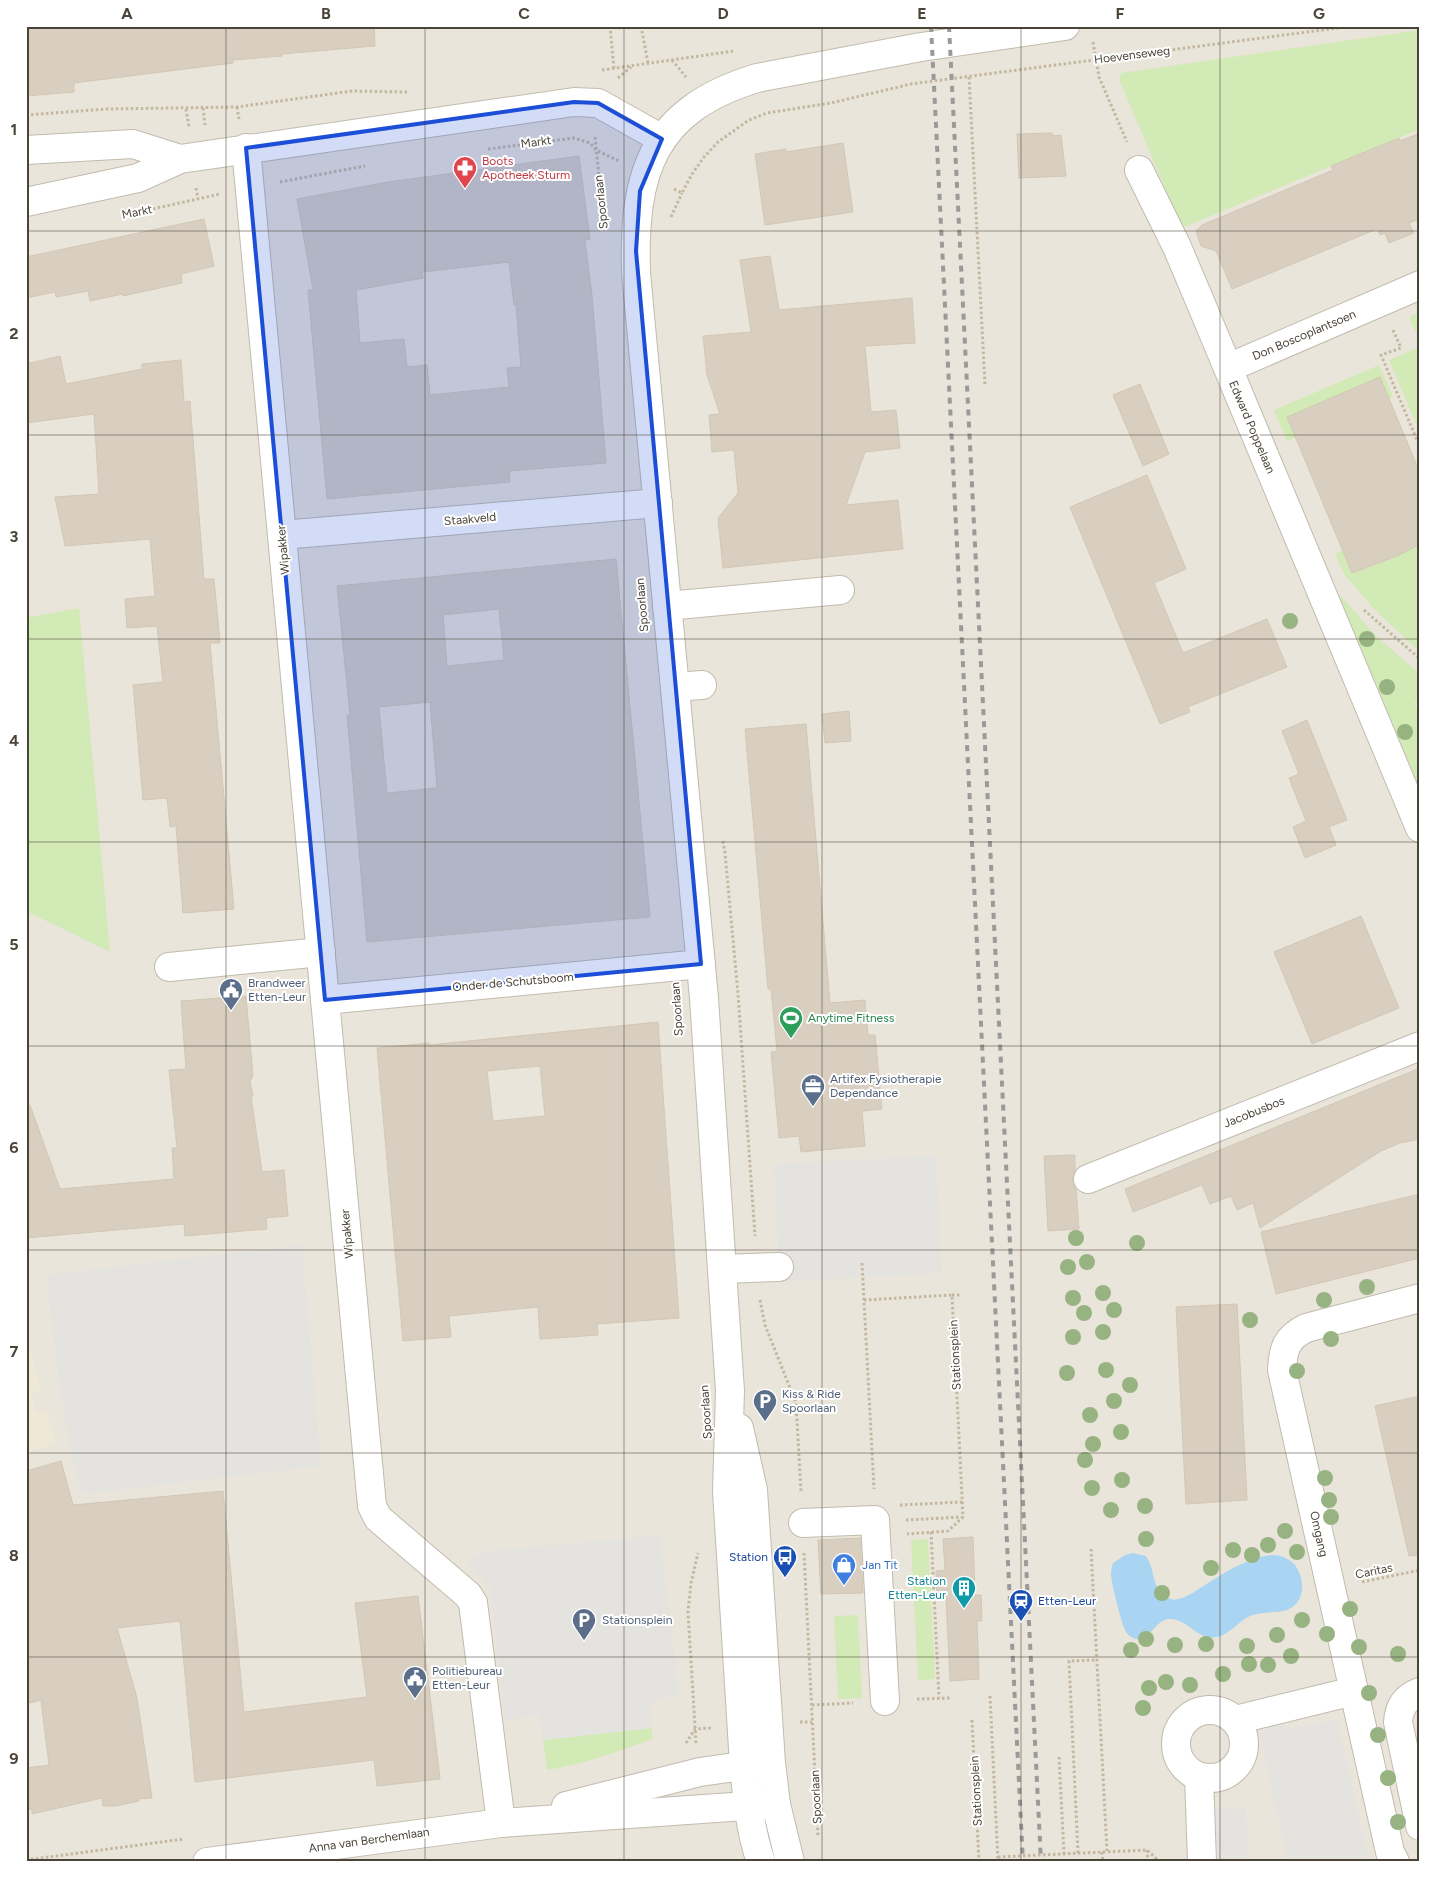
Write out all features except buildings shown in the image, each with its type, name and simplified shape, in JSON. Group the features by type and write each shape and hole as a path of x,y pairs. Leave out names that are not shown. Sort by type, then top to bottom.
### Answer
{"street":[{"path":"26,202 138,178 180,159 574,102 598,103 662,139 671,127 693,108 731,86 757,78 921,47 1065,26"},
{"name":"Spoorlaan","path":"662,139 644,174 640,191 636,230 636,273 701,964 730,1392 727,1491 744,1765 754,1842 761,1862"},
{"path":"26,150 133,144 180,159"},
{"name":"Wipakker","path":"246,148 372,1506 376,1516 469,1582 470,1599 475,1608 495,1704 501,1823"},
{"name":"Edward Poppelaan","path":"1139,170 1177,247 1420,828"},
{"name":"Don Boscoplantsoen","path":"1228,368 1420,285"},
{"name":"Staakveld","path":"282,534 658,503"},
{"name":"Spoorlaan","path":"667,606 840,590"},
{"path":"675,687 702,685"},
{"path":"169,967 321,952"},
{"name":"Onder de Schutsboom","path":"325,1000 701,964"},
{"name":"Jacobusbos","path":"1088,1179 1420,1046"},
{"path":"723,1270 768,1267"},
{"name":"Omgang","path":"1395,1862 1390,1852 1282,1370 1283,1356 1287,1343 1295,1334 1306,1328 1420,1298"},
{"name":"Spoorlaan","path":"730,1392 753,1490 771,1763 776,1804 790,1862"},
{"path":"803,1523 883,1515 885,1701"},
{"path":"1235,1720 1297,1716 1354,1691"},
{"path":"1420,1692 1409,1697 1402,1705 1398,1722 1420,1826"},
{"path":"1210,1710 1224,1712 1235,1720 1242,1731 1244,1744 1242,1757 1235,1768 1224,1776 1212,1778 1199,1777 1187,1770 1179,1759 1176,1745 1178,1732 1185,1720 1196,1713 1210,1710"},
{"path":"501,1823 700,1772 771,1763"},
{"path":"1199,1777 1202,1862"},
{"path":"501,1823 776,1804"},
{"name":"Anna van Berchemlaan","path":"207,1862 501,1823"}],"path":[{"path":"610,26 614,69"},
{"path":"597,71 648,64 641,26"},
{"name":"Hoevenseweg","path":"682,193 704,157 718,142 748,120 767,113 831,103 911,84 1353,26"},
{"path":"1092,35 1099,77 1139,170"},
{"path":"969,77 985,385"},
{"path":"26,115 106,109 237,107 352,91 417,91"},
{"name":"Markt","path":"481,150 574,138 590,142 596,150 682,193"},
{"name":"Spoorlaan","path":"596,150 604,229"},
{"name":"Markt","path":"142,211 250,187 371,165"},
{"path":"670,221 682,193"},
{"path":"1381,302 1401,348 1381,356 1420,447"},
{"name":"Spoorlaan","path":"721,834 725,853 738,994 768,1267 760,1302 765,1325 796,1403 818,1838"},
{"path":"862,1263 883,1515"},
{"name":"Stationsplein","path":"952,1295 963,1517"},
{"path":"864,1300 961,1295"},
{"path":"883,1515 962,1502"},
{"path":"883,1515 963,1517"},
{"path":"898,1534 946,1532 963,1517"},
{"path":"931,1532 939,1698"},
{"path":"700,1545 691,1583 688,1612 696,1747 700,1772"},
{"path":"1091,1549 1107,1851"},
{"name":"Caritas","path":"1331,1589 1420,1570"},
{"path":"1078,1853 1067,1661 1097,1660"},
{"path":"990,1696 998,1860 1107,1851 1147,1850 1160,1862"},
{"path":"915,1700 951,1698"},
{"name":"Stationsplein","path":"972,1720 979,1862"},
{"path":"1059,1757 1064,1854"},
{"path":"1147,1850 1148,1862"},
{"path":"1102,1852 1103,1862"}],"highlighted area":[{"path":"574,102 598,103 662,139 640,191 636,251 701,964 325,1000 246,148"}],"shaded area":[{"path":"26,26 1420,26 1420,1862 26,1862"},
{"path":"936,1156 942,1273 780,1282 774,1164"},
{"path":"302,1245 321,1466 83,1494 70,1449 58,1375 46,1275"},
{"path":"26,1339 41,1389 30,1393 36,1412 46,1410 56,1444 26,1453"},
{"name":"Stationsplein","path":"660,1535 679,1696 657,1699 657,1703 650,1704 652,1728 543,1740 540,1715 505,1720 490,1587 467,1564 481,1553 489,1551"},
{"path":"1337,1719 1369,1862 1288,1862 1258,1726 1283,1720 1286,1730"},
{"path":"1246,1807 1248,1862 1213,1862 1211,1809"}],"green space":[{"path":"1420,30 1420,129 1182,228 1119,79 1121,73"},
{"path":"1420,312 1420,341 1409,317"},
{"path":"1420,347 1420,433 1389,360"},
{"path":"1379,365 1393,397 1388,399 1379,378 1287,417 1296,437 1287,441 1274,410"},
{"path":"1420,544 1420,652 1375,610 1344,574 1335,554 1343,550 1385,561"},
{"path":"1341,596 1376,636 1420,674 1420,702 1414,703 1420,717 1420,789 1340,598"},
{"path":"79,608 110,952 26,911 26,618"},
{"path":"928,1539 935,1679 918,1680 911,1540"},
{"path":"858,1615 862,1698 838,1699 834,1616"},
{"path":"652,1728 652,1739 587,1761 547,1770 543,1740"}],"water":[{"path":"1133,1553 1146,1556 1150,1563 1157,1588 1166,1597 1174,1600 1192,1593 1239,1565 1256,1558 1273,1555 1288,1559 1294,1564 1302,1581 1302,1592 1298,1602 1289,1609 1253,1615 1244,1619 1221,1636 1204,1636 1182,1622 1169,1619 1160,1623 1147,1636 1135,1639 1124,1628 1111,1574 1113,1563 1125,1555"}],"railway":[{"path":"931,26 1023,1862"},
{"path":"949,26 1041,1862"}],"place":[{"name":"Boots Apotheek Sturm","path":"465,189"},
{"name":"Brandweer Etten-Leur","path":"231,1011"},
{"name":"Anytime Fitness","path":"791,1039"},
{"name":"Artifex Fysiotherapie Dependance","path":"813,1107"},
{"name":"Kiss & Ride Spoorlaan","path":"765,1422"},
{"name":"Station","path":"785,1578"},
{"name":"Jan Tit","path":"844,1586"},
{"name":"Station Etten-Leur","path":"964,1609"},
{"name":"Etten-Leur","path":"1021,1622"},
{"name":"Stationsplein","path":"584,1641"},
{"name":"Politiebureau Etten-Leur","path":"415,1699"}]}
